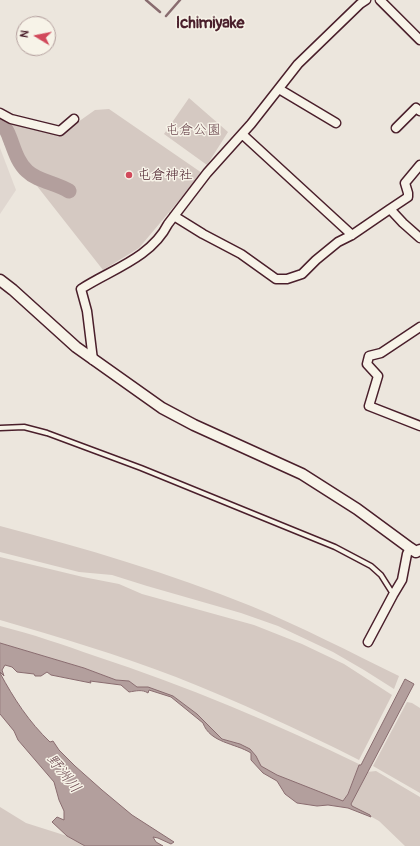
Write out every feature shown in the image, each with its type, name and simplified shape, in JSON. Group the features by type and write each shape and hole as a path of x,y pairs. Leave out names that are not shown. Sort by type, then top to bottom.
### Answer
{"street":[{"path":"380,0 420,40"},
{"path":"94,360 87,311 81,289 136,257 152,244 207,173 242,134 298,64 360,2"},
{"path":"279,89 336,123"},
{"path":"396,128 416,108 420,111"},
{"path":"0,113 11,119 60,131 74,119"},
{"path":"242,134 352,235"},
{"path":"174,216 203,234 241,254 276,279 287,279 302,274 321,255 338,242 352,235 408,197 405,183 420,165"},
{"path":"390,209 420,238"},
{"path":"0,280 76,347 162,408 194,425 302,474 357,509 416,552 420,550"},
{"path":"419,329 381,353 369,356 367,364 378,376 369,406 420,426"},
{"path":"368,642 402,580 407,554 410,548"}],"lane":[{"path":"0,428 24,427 47,433 141,468 335,547 370,566 381,576 393,595"}],"shaded area":[{"path":"0,148 16,190 0,214"}],"green space":[{"name":"屯倉公園","path":"189,98 228,132 207,165 164,134"},
{"path":"109,109 202,173 139,248 103,270 4,144 14,120 61,134 95,110"},
{"path":"0,526 127,562 251,606 307,631 399,676 394,689 333,652 278,626 241,613 112,575 79,572 0,552"},
{"path":"0,557 119,584 142,594 254,625 302,644 344,664 392,695 359,760 223,696 176,677 133,661 0,620"},
{"path":"0,626 60,644 163,680 296,734 361,765 359,765 348,794 343,802 277,775 260,766 256,756 240,744 222,739 197,714 173,696 146,688 137,687 129,681 116,680 84,668 0,643"},
{"path":"407,702 420,708 420,793 373,766"},
{"path":"376,771 420,797 420,846 405,846 379,821 352,806 351,804 367,772"},
{"path":"0,807 26,823 67,836 85,846 0,846"}],"water":[{"path":"0,643 84,668 116,680 129,681 137,687 148,687 173,696 197,714 222,739 240,744 250,749 256,756 261,766 277,775 343,801 348,794 359,765 361,765 405,679 414,684 351,804 371,817 348,808 297,803 285,794 277,781 263,773 251,760 251,753 211,735 206,730 203,723 171,697 149,690 148,693 141,691 129,692 121,685 90,681 91,683 51,675 47,672 41,676 35,676 34,674 17,672 12,667 5,665 2,670 4,676 0,672"},
{"name":"野洲川","path":"0,673 22,710 50,742 53,741 59,750 75,766 132,815 174,842 171,844 153,837 156,842 163,846 85,846 67,836 52,822 57,817 64,820 64,811 54,782 18,740 14,731 0,714"}],"waterway":[{"path":"146,0 160,12"},
{"path":"166,16 180,0"},
{"path":"0,120 8,134 18,159 27,171 41,180 69,191"}],"place":[{"name":"屯倉神社","path":"129,175"}],"district":[{"name":"Ichimiyake","path":"210,24"}]}
